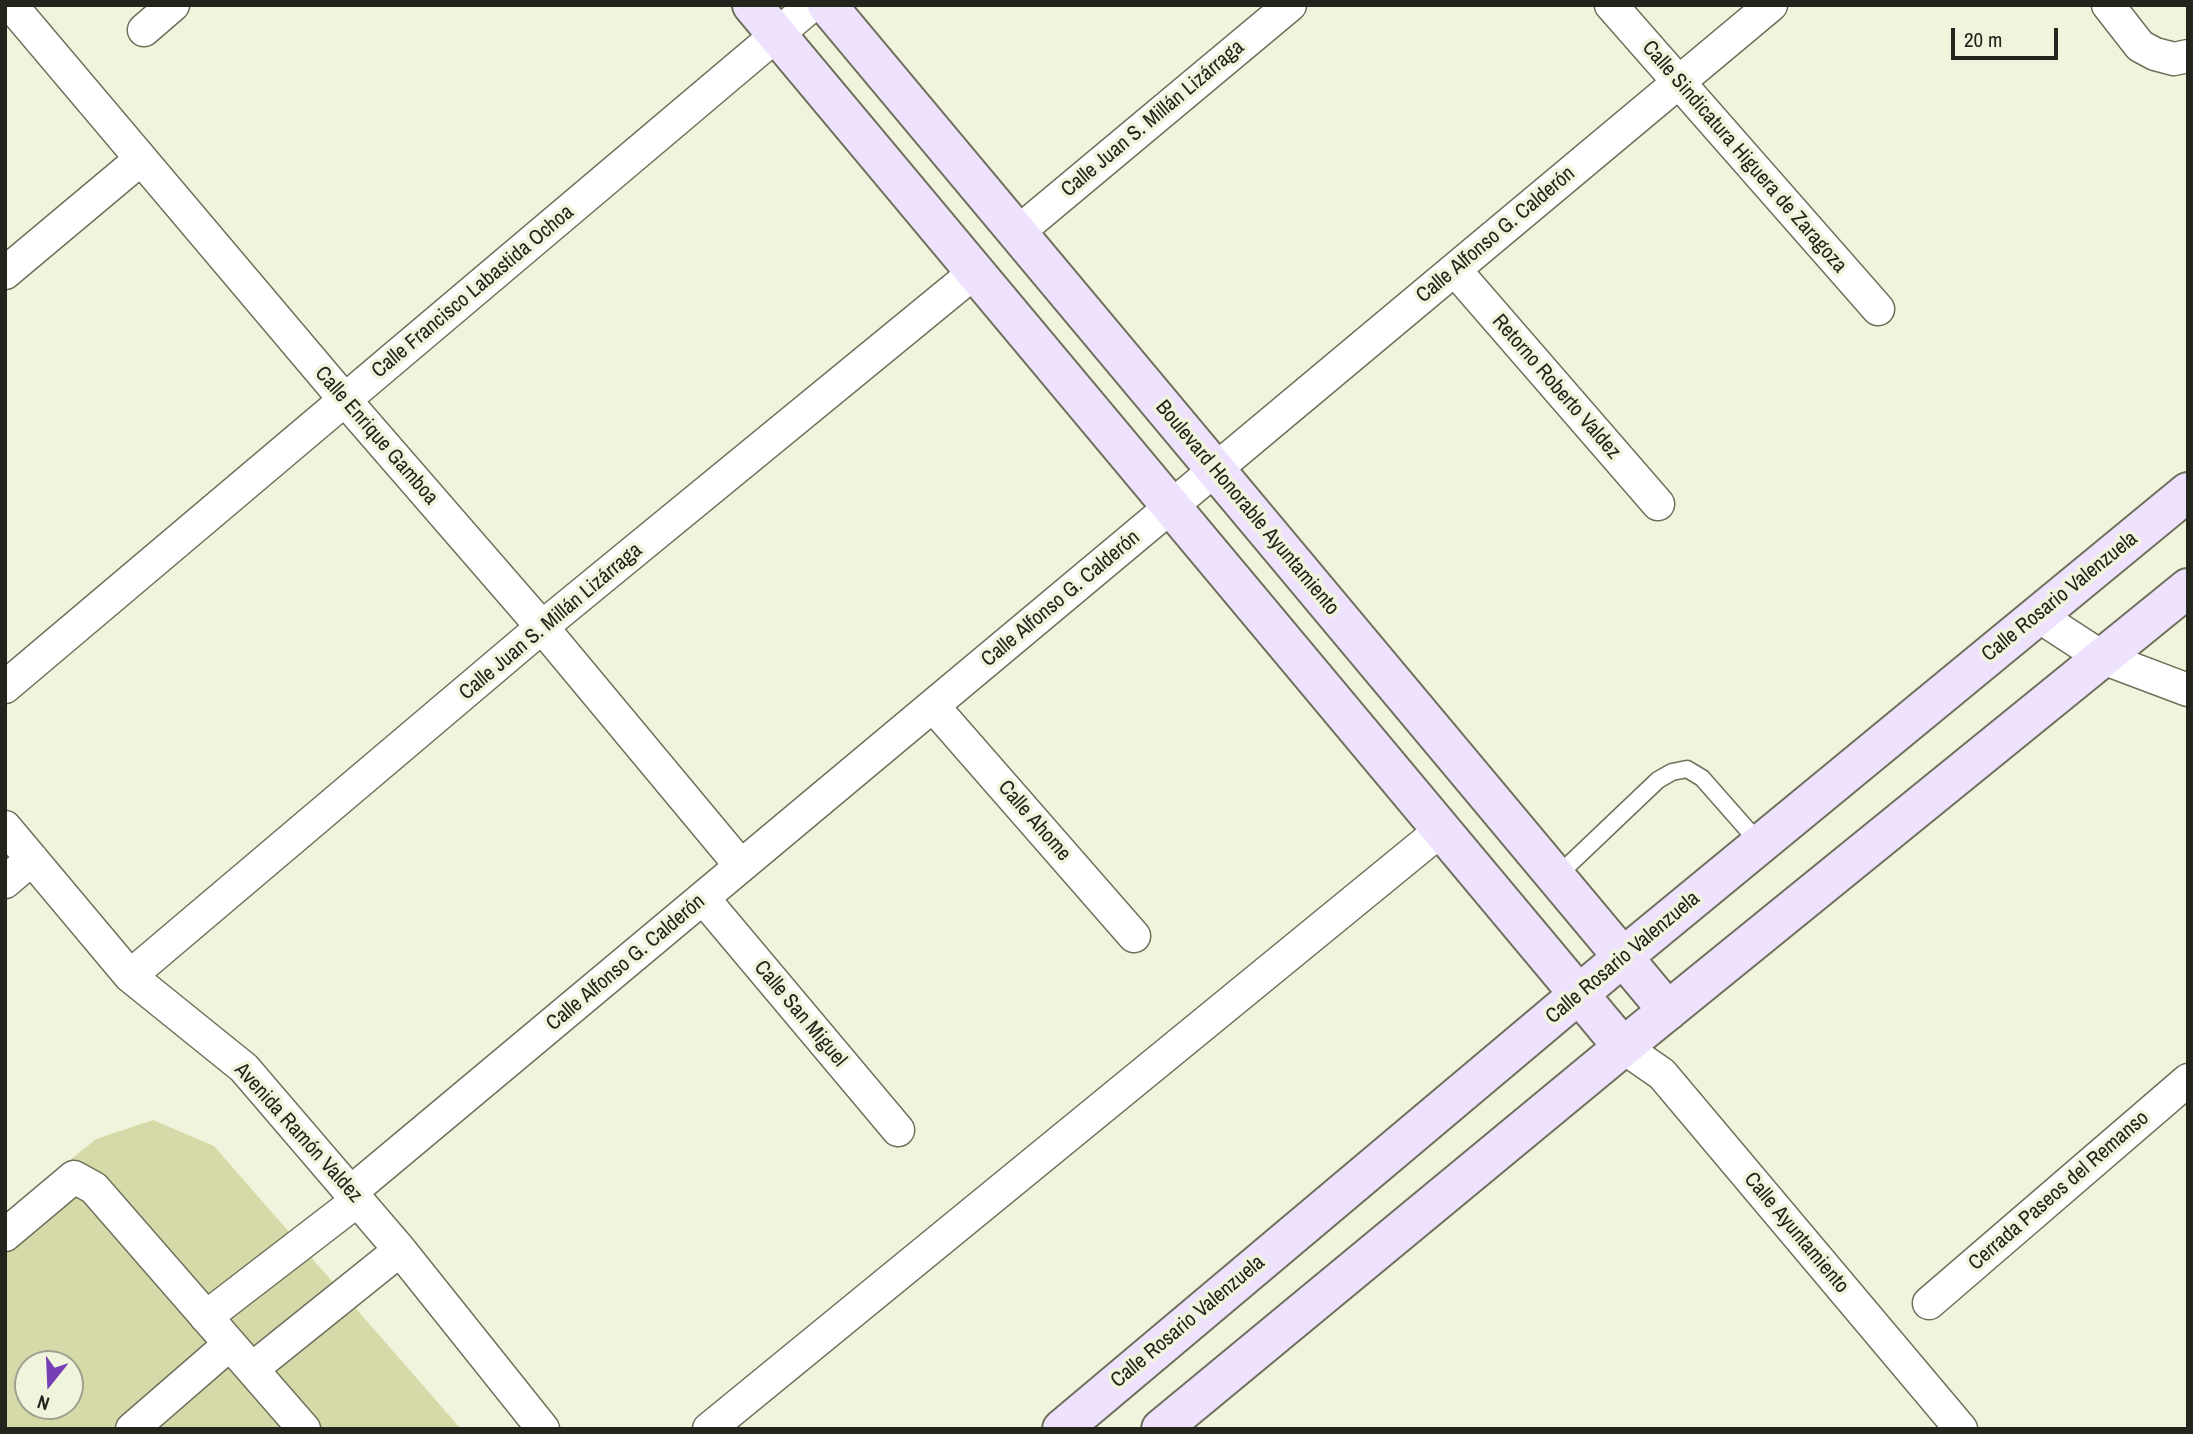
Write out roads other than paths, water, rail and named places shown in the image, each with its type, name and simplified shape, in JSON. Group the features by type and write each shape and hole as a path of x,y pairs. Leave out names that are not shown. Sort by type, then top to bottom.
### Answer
{"main road":[{"path":"752,5 1623,1047"},
{"name":"Boulevard Honorable Ayuntamiento","path":"827,5 1668,1012"},
{"name":"Calle Rosario Valenzuela","path":"1062,1429 1623,957 2037,615 2187,496"},
{"path":"1161,1429 1623,1047 2188,588"}],"street":[{"name":"Calle Enrique Gamboa","path":"11,5 542,628 741,866"},
{"path":"144,30 173,5"},
{"name":"Calle Francisco Labastida Ochoa","path":"5,687 812,5"},
{"name":"Calle Juan S. Millán Lizárraga","path":"1017,233 1290,5"},
{"name":"Calle Sindicatura Higuera de Zaragoza","path":"1611,5 1878,309"},
{"name":"Calle Alfonso G. Calderón","path":"206,1317 355,1196 741,866 1770,5"},
{"path":"2108,5 2140,46 2155,54 2174,59 2188,56"},
{"path":"5,274 141,159"},
{"name":"Retorno Roberto Valdez","path":"1455,270 1658,504"},
{"name":"Calle Juan S. Millán Lizárraga","path":"130,976 542,628 975,272"},
{"path":"2037,615 2104,658 2188,690"},
{"name":"Calle Ahome","path":"933,706 1134,936"},
{"name":"Avenida Ramón Valdez","path":"5,827 130,976 244,1068 400,1250 543,1429"},
{"path":"709,1429 1441,830"},
{"path":"5,882 32,859"},
{"name":"Calle San Miguel","path":"703,898 898,1130"},
{"name":"Calle Ayuntamiento","path":"1623,1047 1662,1074 1948,1424"},
{"name":"Cerrada Paseos del Remanso","path":"1929,1303 2188,1080"},
{"path":"5,1235 74,1177 94,1188 304,1429"},
{"path":"252,1369 400,1250"},
{"path":"132,1429 230,1344"}],"lane":[{"path":"1556,877 1658,780 1672,772 1687,769 1702,778 1761,845"}]}
